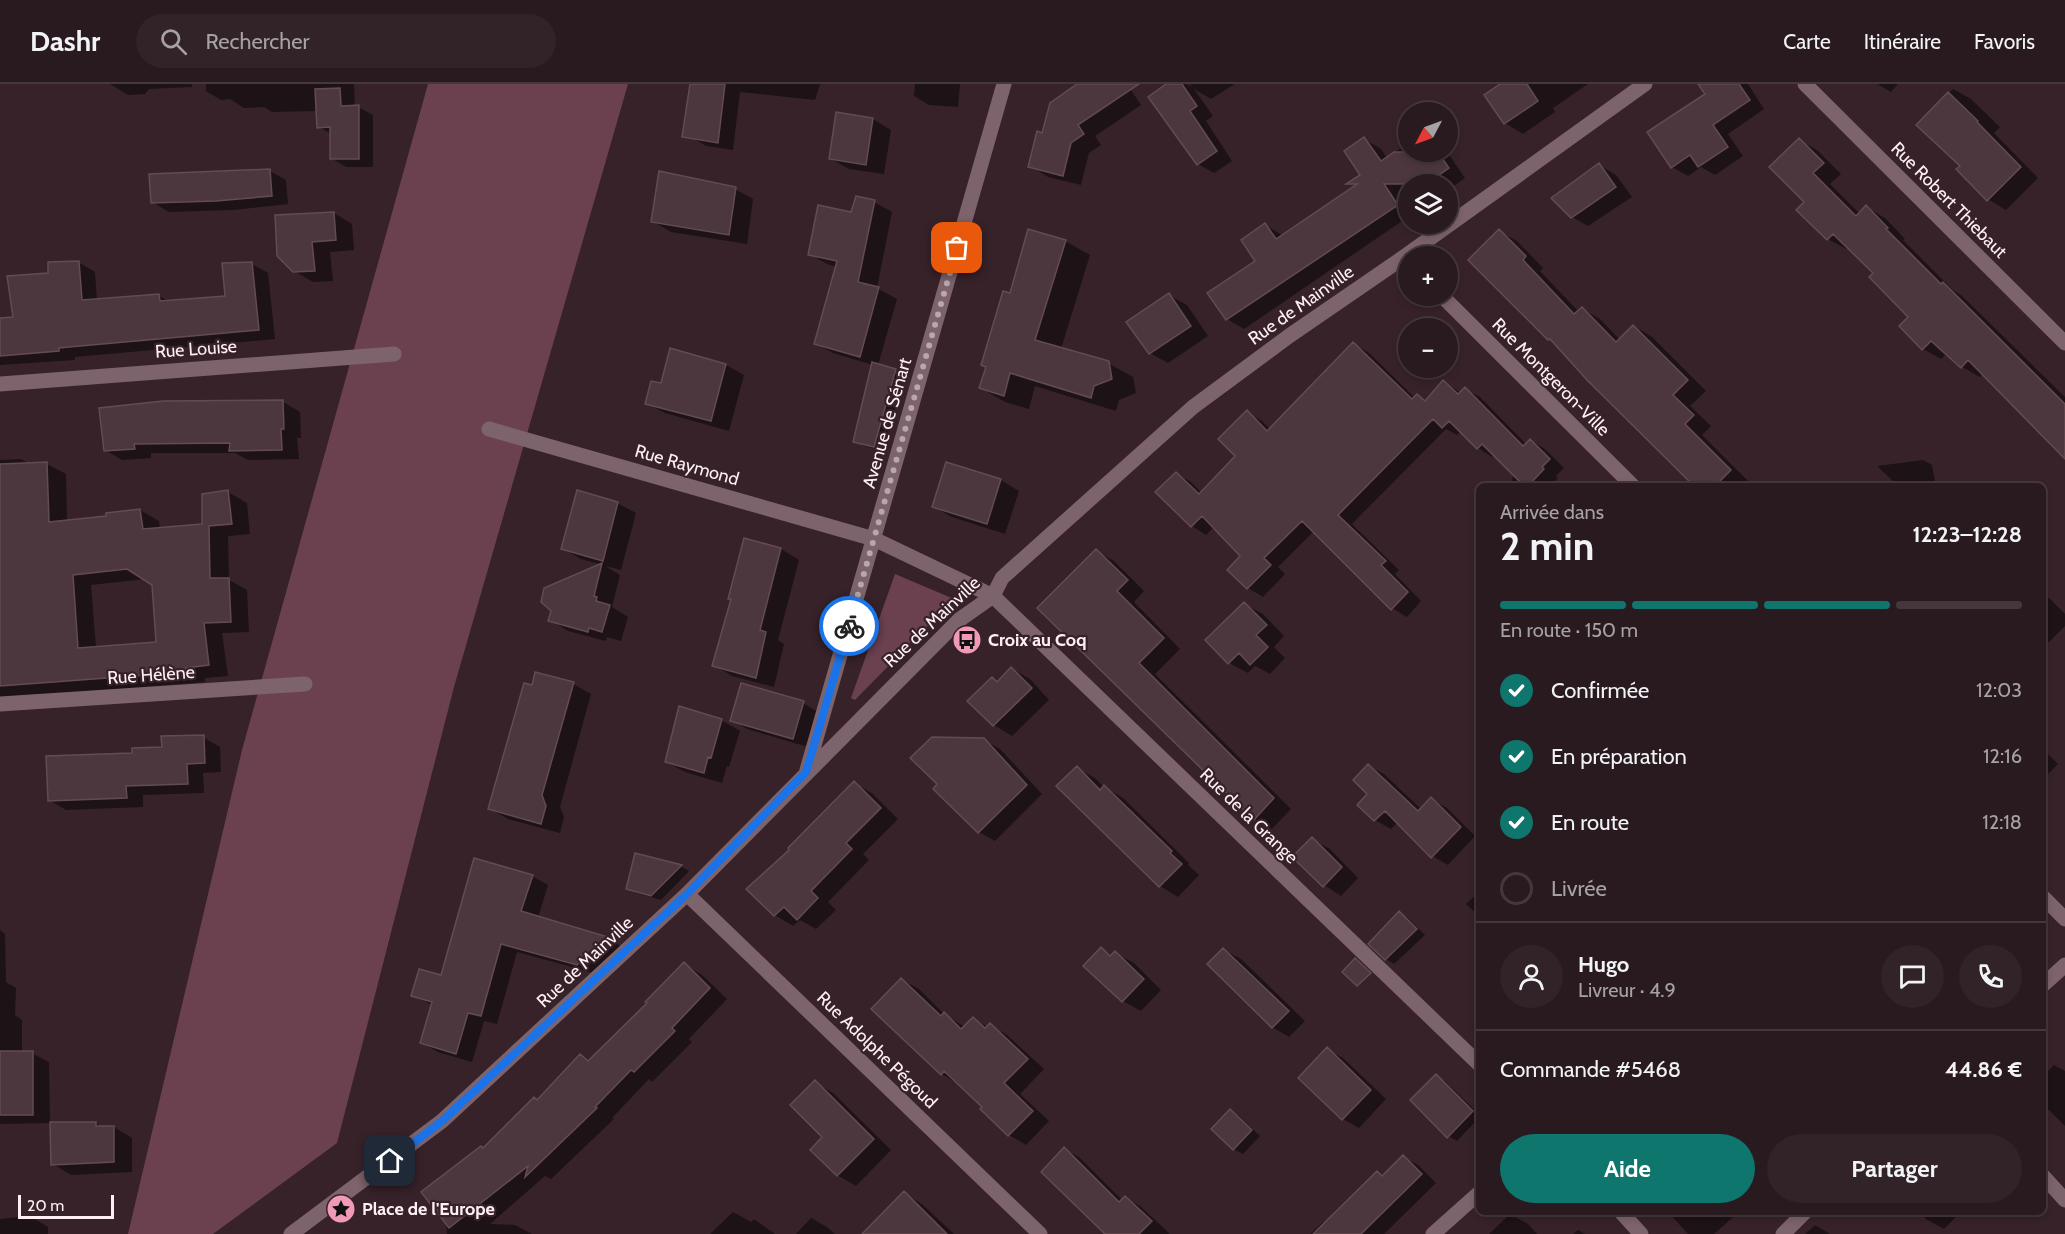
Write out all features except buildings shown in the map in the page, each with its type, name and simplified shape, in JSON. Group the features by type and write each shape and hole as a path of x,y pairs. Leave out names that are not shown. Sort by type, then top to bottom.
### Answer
{"street":[{"name":"Rue de Mainville","path":"1425,246 1645,84"},
{"name":"Rue Robert Thiebaut","path":"1805,84 2065,343"},
{"name":"Avenue de Sénart","path":"806,772 1006,86"},
{"name":"Rue de Mainville","path":"291,1234 442,1121 687,894 959,620 993,596 1002,578 1193,407 1289,336 1398,265"},
{"name":"Rue Montgeron-Ville","path":"1452,306 1629,483"},
{"name":"Rue Louise","path":"0,384 394,354"},
{"name":"Rue Raymond","path":"489,429 874,539 993,596"},
{"name":"Rue de la Grange","path":"993,596 1476,1061"},
{"name":"Rue Hélène","path":"0,704 305,684"},
{"name":"Rue Adolphe Pégoud","path":"687,894 1040,1234"},
{"path":"2046,900 2065,919"},
{"path":"2046,982 2065,965"},
{"path":"2046,1179 2065,1200"},
{"path":"1433,1234 1476,1196"},
{"path":"1624,1215 1641,1234"},
{"path":"1783,1234 1802,1215"}],"shaded area":[{"path":"428,84 628,84 454,687 337,1143 213,1234 128,1234 242,750"},
{"path":"895,574 954,599 855,700 851,698"}],"way so far":[{"path":"849,626 957,248"}],"place":[{"name":"Croix au Coq","path":"967,640"},
{"name":"Place de l'Europe","path":"341,1209"}],"route":[{"path":"390,1161 442,1121 687,894 806,772 849,626"}]}
